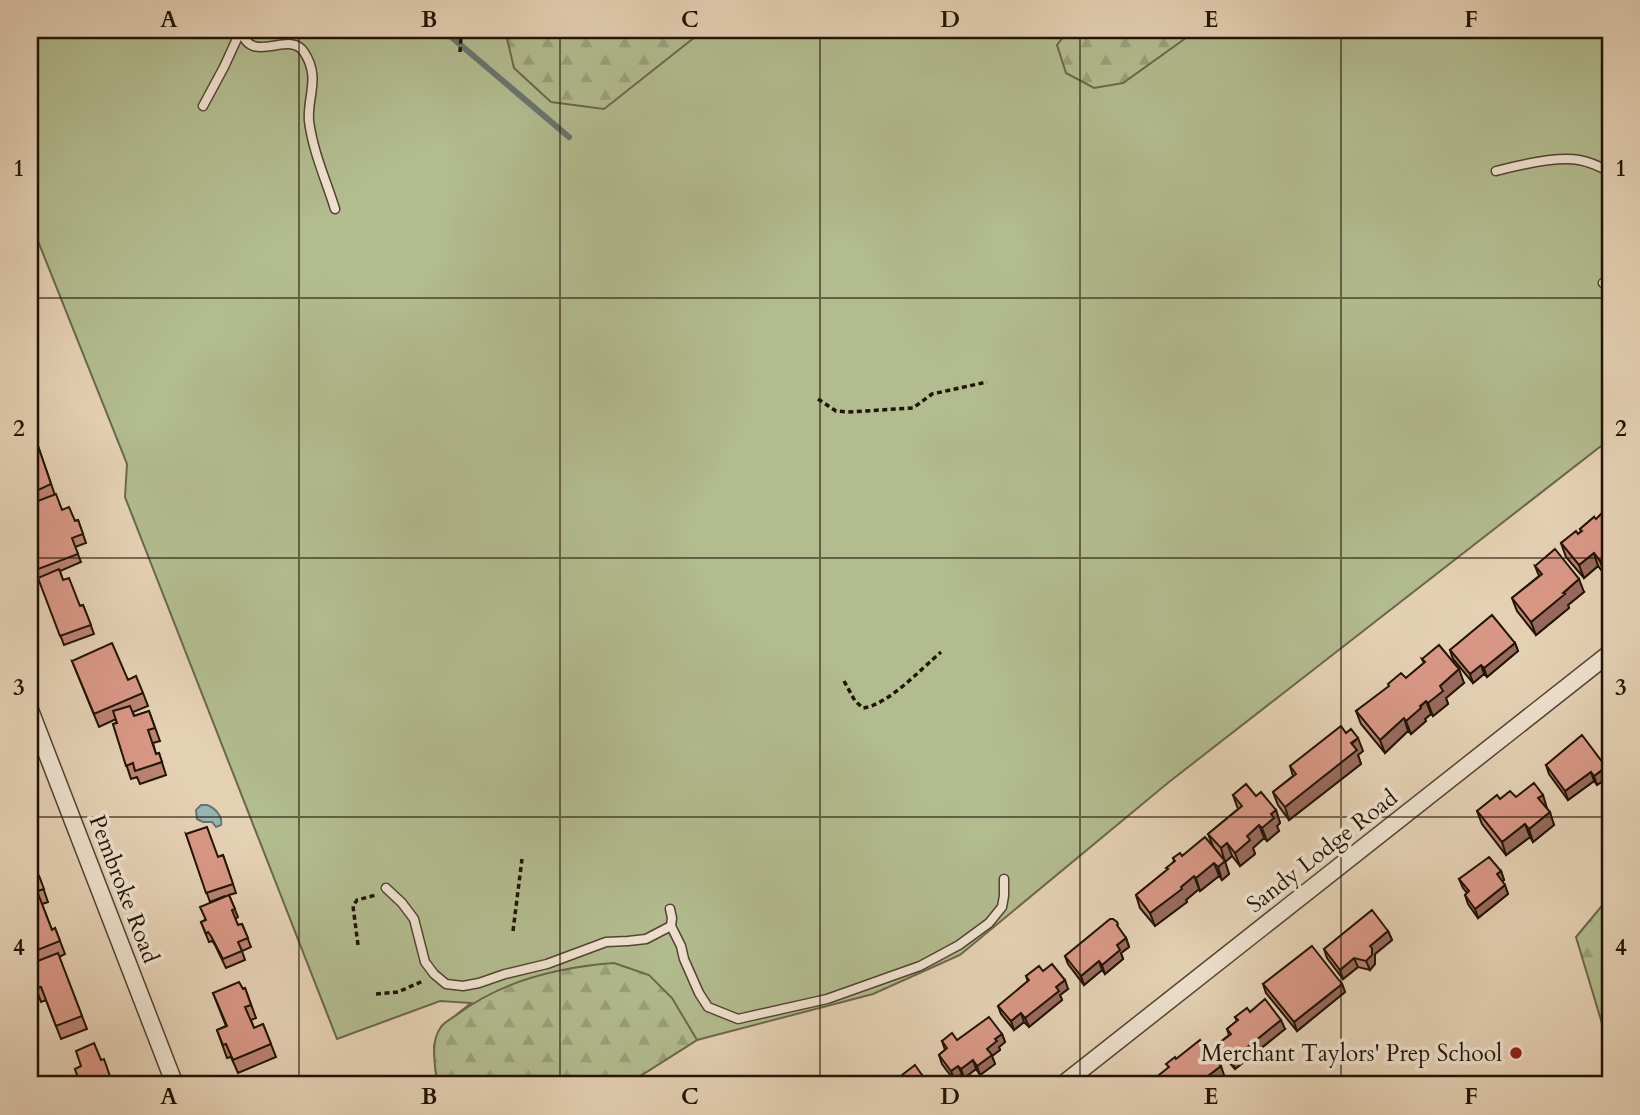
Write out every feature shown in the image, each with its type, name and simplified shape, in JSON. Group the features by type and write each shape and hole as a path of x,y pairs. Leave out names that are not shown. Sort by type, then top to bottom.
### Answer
{"street":[{"name":"Sandy Lodge Road","path":"1062,1085 1610,653"},
{"name":"Pembroke Road","path":"30,710 175,1085"}],"lane":[{"path":"203,106 241,30"},
{"path":"241,30 243,39 250,45 260,48 292,44 299,46 304,52 311,68 314,86 309,119 312,137 335,209"},
{"path":"1496,171 1545,161 1577,160 1610,172"},
{"path":"670,909 671,926 699,993 708,1007 738,1019 827,999 920,967 959,945 989,923 1002,907 1004,880"},
{"path":"386,888 414,919 425,962 446,984 463,986 479,983 547,964 606,942 646,939 671,926"}],"path":[{"path":"460,52 461,37"},
{"path":"818,399 836,411 913,408 932,394 987,382"},
{"path":"844,681 855,701 863,708 869,707 887,699 941,652"},
{"path":"513,931 522,859"},
{"path":"358,945 353,906 357,900 382,895 396,897"},
{"path":"376,994 398,992 419,984 434,974"}],"green space":[{"path":"30,30 1610,30 1610,439 1169,782 960,955 873,994 697,1040 626,1085 437,1085 434,1046 441,1027 471,1003 440,1001 337,1039 125,497 127,464 30,221"},
{"path":"505,30 702,30 604,109 551,102 514,68"},
{"path":"1069,30 1197,30 1123,83 1094,88 1066,73 1057,45"},
{"path":"1610,896 1610,1050 1576,937"},
{"path":"614,963 649,975 672,998 697,1040 626,1085 437,1085 434,1055 437,1033 446,1022 475,1002 512,984 553,972"}],"water":[{"path":"201,805 215,810 220,816 221,825 216,827 212,822 197,819 196,810"}],"building":[{"path":"30,438 35,449 38,446 51,484 30,494"},
{"path":"56,494 62,510 69,507 75,521 78,520 83,534 72,538 78,554 33,571 30,563 30,504"},
{"path":"1610,505 1610,554 1600,561 1594,553 1579,565 1561,543 1576,531 1578,534 1582,531 1580,529 1594,517 1596,519"},
{"path":"1555,549 1579,579 1531,622 1512,598 1542,574 1535,566"},
{"path":"59,569 63,580 69,578 91,625 60,636 38,578"},
{"path":"1492,615 1515,643 1484,668 1481,665 1470,674 1450,650"},
{"path":"112,643 128,680 136,676 143,693 94,714 72,661"},
{"path":"1439,645 1459,669 1440,686 1443,691 1428,703 1426,701 1406,721 1404,718 1380,740 1356,711 1389,686 1401,673 1406,678 1425,662 1422,659"},
{"path":"130,706 134,716 149,711 155,728 148,730 156,754 159,753 162,762 135,771 133,763 126,766 113,724 117,723 113,711"},
{"path":"1341,726 1346,733 1351,729 1358,738 1351,743 1357,750 1285,807 1273,792 1296,774 1290,766"},
{"path":"1582,735 1606,767 1594,776 1591,772 1565,791 1546,765"},
{"path":"1534,783 1543,795 1538,798 1550,812 1529,829 1525,824 1502,842 1477,811 1497,795 1500,799 1510,791 1516,797"},
{"path":"1246,784 1256,796 1261,792 1276,810 1271,814 1274,818 1262,828 1259,825 1247,836 1250,840 1235,853 1227,843 1221,848 1208,834 1242,806 1233,795"},
{"path":"207,827 218,857 223,855 233,884 206,893 186,834"},
{"path":"1205,837 1225,861 1218,867 1214,863 1196,878 1194,876 1182,889 1150,913 1136,895 1168,869 1166,868 1175,861 1173,858 1180,853 1182,856"},
{"path":"1489,857 1501,871 1497,874 1505,885 1475,909 1465,895 1469,891 1459,879"},
{"path":"39,876 44,889 37,891 52,930 55,928 60,941 30,953 30,879"},
{"path":"229,895 238,925 242,924 248,938 238,942 242,951 223,959 211,936 208,932 206,934 201,922 206,920 200,907"},
{"path":"1372,910 1388,931 1370,946 1372,955 1366,961 1354,958 1340,970 1324,949"},
{"path":"1110,919 1117,922 1126,938 1117,945 1120,950 1102,965 1099,961 1081,976 1065,956"},
{"path":"1312,946 1342,984 1294,1022 1263,984"},
{"path":"58,953 82,1016 56,1026 41,987 36,988 30,964"},
{"path":"1052,964 1065,980 1056,987 1059,991 1025,1018 1021,1013 1011,1021 998,1006 1029,980 1026,976 1039,966 1043,971"},
{"path":"239,982 243,989 245,988 251,1005 245,1007 254,1028 263,1024 271,1044 233,1060 217,1030 227,1026 213,993"},
{"path":"1265,999 1281,1020 1231,1060 1218,1044 1231,1034 1227,1029 1238,1020 1235,1017 1247,1008 1250,1012"},
{"path":"989,1017 1002,1034 987,1049 992,1055 977,1066 973,1060 961,1069 958,1066 951,1071 939,1055 947,1048 942,1041 952,1033 957,1040"},
{"path":"1200,1040 1221,1066 1196,1085 1149,1083 1169,1067 1166,1064"},
{"path":"94,1043 101,1060 104,1059 113,1085 89,1085 87,1080 80,1083 75,1069 81,1066 76,1051"},
{"path":"915,1065 922,1075 914,1081 917,1085 893,1085 893,1082"}],"waterway":[{"path":"443,30 569,137"}],"place":[{"name":"Merchant Taylors' Prep School","path":"1516,1053"}]}
